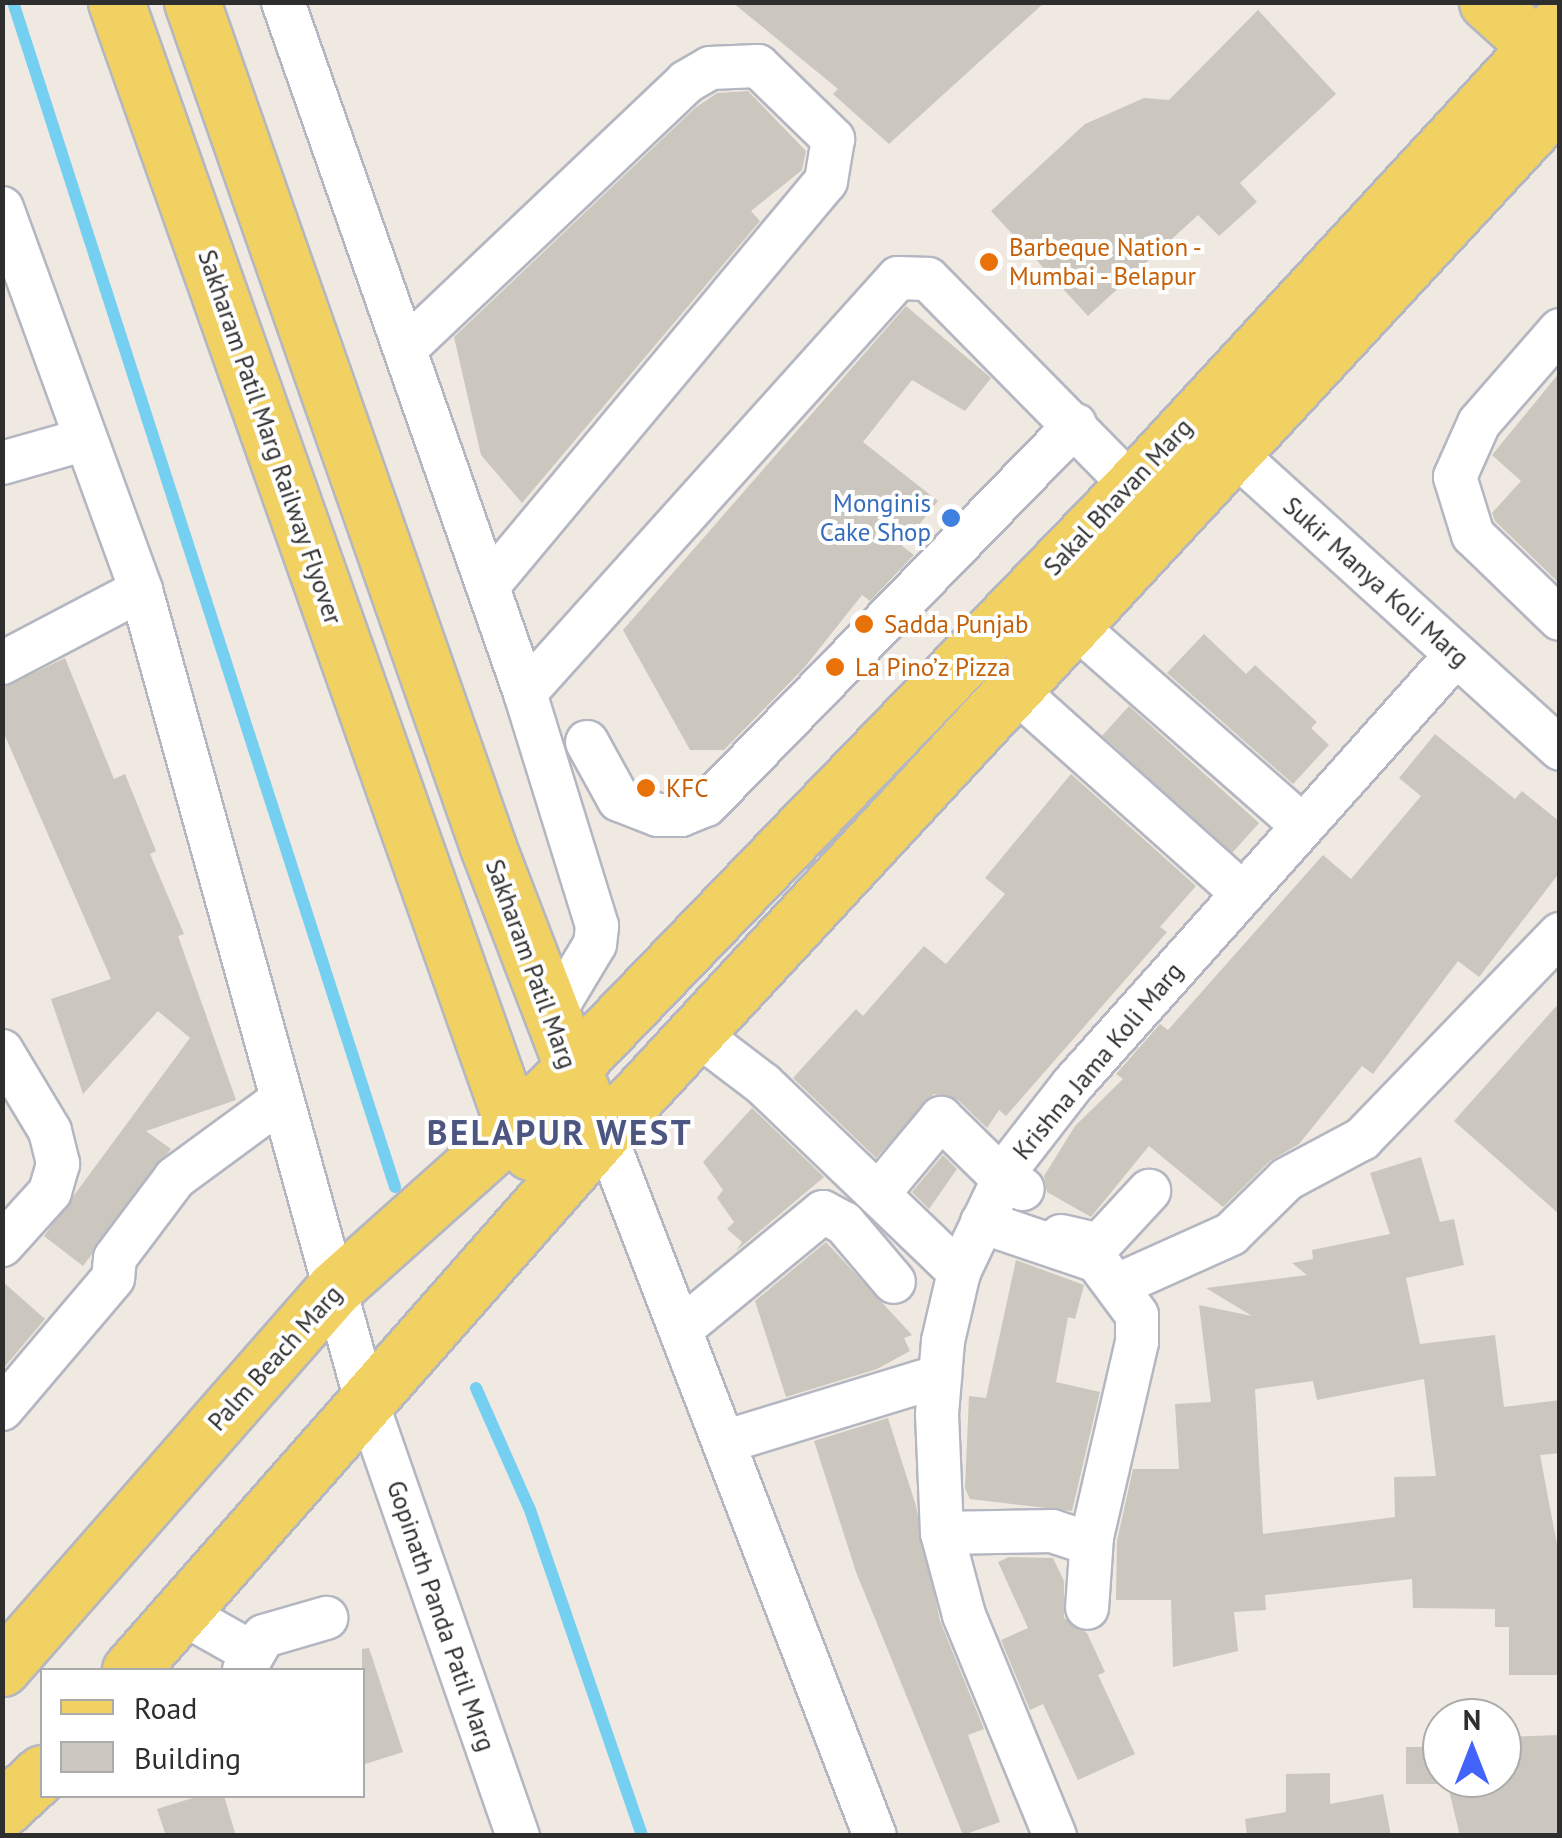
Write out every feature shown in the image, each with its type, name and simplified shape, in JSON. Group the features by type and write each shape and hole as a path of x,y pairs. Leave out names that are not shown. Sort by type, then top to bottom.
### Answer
{"main road":[{"name":"Sakharam Patil Marg Railway Flyover","path":"116,2 514,1128"},
{"name":"Sakharam Patil Marg","path":"192,2 568,1069 604,1132"},
{"name":"Sakal Bhavan Marg","path":"568,1069 1552,46 1487,2"},
{"path":"132,1668 365,1397 604,1132 1560,99"},
{"name":"Palm Beach Marg","path":"2,1668 334,1290 514,1128 568,1069"},
{"path":"514,1128 555,1187"},
{"path":"2,1810 40,1775"}],"street":[{"path":"284,2 525,692 597,926 595,944 550,1018"},
{"path":"405,349 686,82 710,68 758,66 834,139 826,181 488,586"},
{"name":"Gopinath Panda Patil Marg","path":"2,208 141,590 365,1397 518,1836"},
{"path":"525,692 898,278 928,279 1132,486"},
{"path":"1560,330 1480,423 1456,477 1472,534 1560,620"},
{"name":"Sukir Manya Koli Marg","path":"1194,416 1560,749"},
{"path":"587,742 619,800 658,815 681,816 706,806 1075,425"},
{"path":"2,463 86,439"},
{"path":"2,663 141,590"},
{"path":"1074,624 1303,826"},
{"name":"Krishna Jama Koli Marg","path":"1055,1836 964,1615 942,1532 920,1369 1003,1178 1074,1084 1456,655"},
{"path":"1019,683 1248,888"},
{"path":"574,848 619,800"},
{"path":"1120,1284 1231,1234 1287,1178 1362,1139 1560,934"},
{"path":"696,1033 763,1084 959,1272"},
{"path":"2,1052 50,1131 58,1164 50,1192 2,1245"},
{"path":"2,1409 114,1278 115,1258 175,1178 282,1100"},
{"path":"680,1329 823,1212 844,1223 889,1276 892,1208 942,1118 1003,1178 1026,1190 1023,1211 1030,1221 1090,1247 1112,1236 1149,1191"},
{"path":"604,1132 875,1836"},
{"path":"982,1222 1098,1261 1120,1284 1136,1316 1137,1342 1091,1544 1087,1608"},
{"path":"2,1382 58,1321"},
{"path":"724,1442 920,1369"},
{"path":"942,1532 1022,1528 1091,1544"},
{"path":"180,1612 247,1661 280,1627 326,1618"}],"building":[{"path":"732,2 1045,2 889,144 833,94 838,89"},
{"path":"1258,10 1336,94 1240,183 1257,202 1219,236 1198,215 1088,316 991,211 1085,124 1144,98 1169,100"},
{"path":"748,91 806,151 802,170 751,211 760,221 522,503 481,455 454,337 695,108 717,93"},
{"path":"906,306 991,378 965,411 912,380 863,442 938,501 902,546 914,555 870,601 862,595 804,668 724,750 690,750 623,630"},
{"path":"1560,372 1560,584 1495,521 1492,513 1521,481 1492,455"},
{"path":"1204,634 1246,674 1255,665 1317,722 1311,728 1329,745 1293,784 1167,673"},
{"path":"65,658 114,779 125,774 156,851 150,854 184,934 178,936 236,1100 146,1131 171,1149 83,1266 44,1236 190,1038 158,1011 83,1094 51,999 111,979 2,729 2,688"},
{"path":"1129,706 1259,823 1232,853 1102,736"},
{"path":"1435,734 1515,799 1522,791 1560,822 1560,872 1479,977 1458,961 1373,1074 1362,1066 1299,1144 1270,1161 1223,1207 1149,1146 1091,1217 1047,1192 1044,1176 1075,1126 1123,1079 1116,1074 1160,1024 1168,1030 1323,855 1351,879 1421,796 1399,778"},
{"path":"1071,774 1196,886 1160,927 1167,932 1006,1116 999,1110 987,1128 958,1100 934,1094 876,1158 793,1078 856,1009 863,1016 924,946 946,964 1005,894 985,878"},
{"path":"1560,1002 1560,1215 1454,1121"},
{"path":"752,1108 824,1177 736,1251 742,1242 727,1229 734,1222 717,1198 723,1190 703,1162"},
{"path":"943,1155 957,1169 929,1209 912,1192"},
{"path":"1421,1157 1440,1222 1454,1219 1464,1265 1406,1278 1420,1344 1495,1335 1504,1407 1560,1400 1560,1453 1540,1455 1560,1560 1560,1675 1509,1675 1509,1627 1495,1627 1495,1609 1413,1608 1412,1579 1265,1595 1266,1610 1234,1612 1238,1651 1173,1667 1171,1600 1116,1600 1117,1541 1133,1469 1179,1469 1175,1404 1211,1402 1199,1305 1252,1316 1206,1288 1307,1275 1292,1263 1313,1259 1312,1250 1390,1234 1370,1173","holes":["1424,1379 1436,1476 1394,1477 1395,1517 1263,1534 1255,1389 1313,1381 1317,1400"]},
{"path":"826,1242 912,1335 904,1338 910,1351 877,1369 786,1397 755,1301"},
{"path":"1016,1260 1084,1285 1075,1319 1068,1317 1056,1382 1100,1392 1072,1511 970,1499 965,1488 969,1396 986,1398"},
{"path":"2,1281 45,1319 2,1370"},
{"path":"888,1418 916,1506 940,1621 984,1729 968,1735 1000,1822 963,1835 856,1572 814,1441"},
{"path":"1009,1557 1053,1558 1064,1581 1064,1618 1087,1633 1105,1672 1098,1675 1135,1754 1078,1780 1043,1704 1030,1710 1001,1640 1028,1628 998,1562"},
{"path":"369,1648 403,1752 365,1764 365,1668 362,1649"},
{"path":"1560,1735 1560,1836 1460,1836 1451,1798 1522,1798 1522,1736"},
{"path":"1406,1747 1422,1747 1422,1784 1406,1784"},
{"path":"1330,1773 1330,1804 1383,1794 1391,1836 1247,1836 1245,1819 1286,1812 1286,1774"},
{"path":"193,1798 225,1798 236,1836 166,1836 157,1809"}],"waterway":[{"path":"13,2 395,1187"},
{"path":"476,1388 530,1510 642,1836"}],"place":[{"name":"Barbeque Nation - Mumbai - Belapur","path":"989,262"},
{"name":"Monginis Cake Shop","path":"951,518"},
{"name":"Sadda Punjab","path":"864,624"},
{"name":"La Pino’z Pizza","path":"835,667"},
{"name":"KFC","path":"646,788"}],"district":[{"name":"BELAPUR WEST","path":"560,1132"}]}
